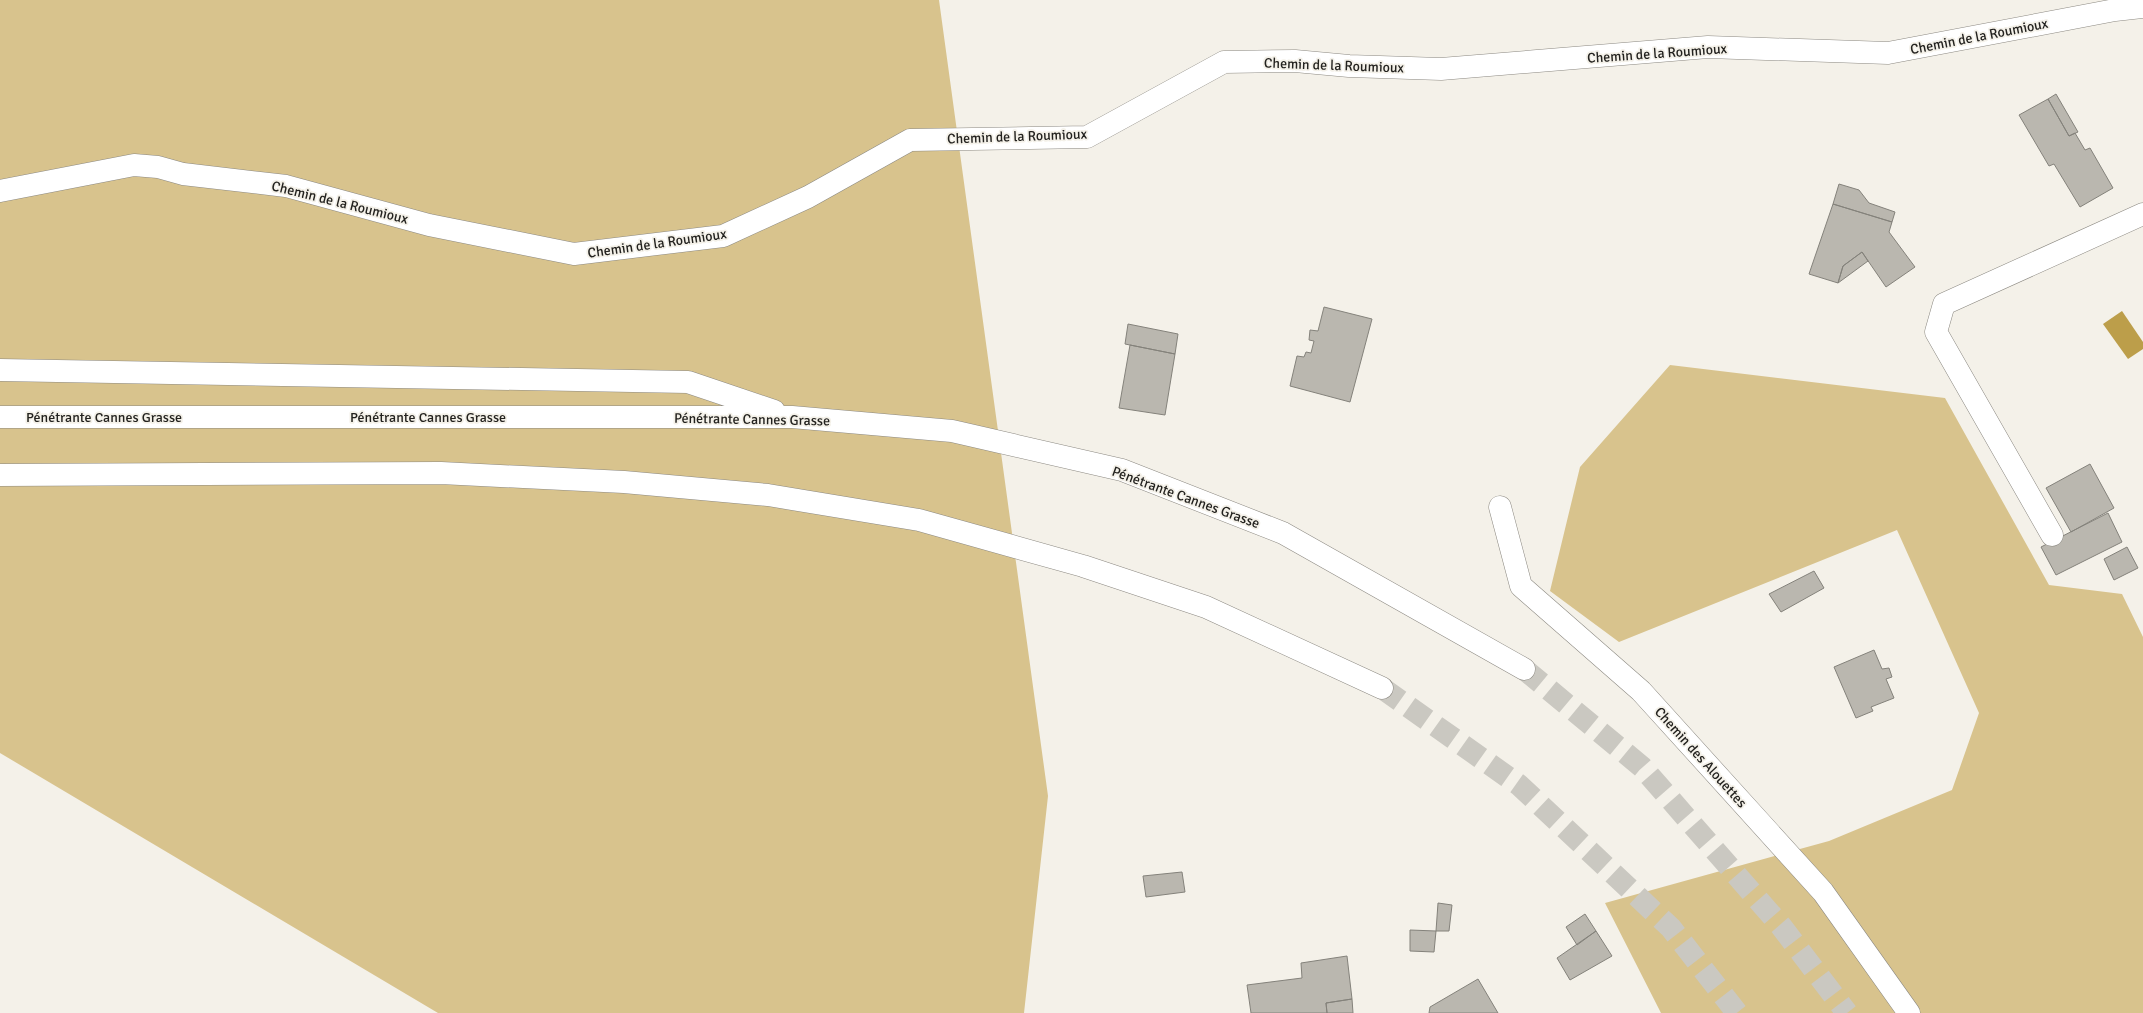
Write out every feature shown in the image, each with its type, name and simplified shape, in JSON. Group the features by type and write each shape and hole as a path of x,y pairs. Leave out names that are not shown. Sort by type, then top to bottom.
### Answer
{"main road":[{"name":"Chemin de la Roumioux","path":"0,191 134,164 158,167 183,174 286,186 428,225 574,254 723,236 808,197 910,140 1088,137 1224,62 1295,61 1349,66 1441,70 1708,47 1888,53 2115,10 2143,7"},
{"path":"2052,535 1936,332 1944,304 2143,214"},
{"path":"0,370 688,382 792,417"},
{"name":"Pénétrante Cannes Grasse","path":"0,417 792,417 952,431 1122,470 1283,533 1524,669"},
{"path":"0,475 440,473 624,482 768,495 919,520 1083,566 1206,607 1382,688"},
{"name":"Chemin des Alouettes","path":"1500,507 1521,586 1641,691 1823,892 1909,1013"}],"shaded area":[{"path":"0,0 939,0 1048,796 1024,1013 438,1013 0,753"},
{"path":"2122,311 2143,342 2143,349 2128,359 2103,324"},
{"path":"1670,365 1945,398 2049,585 2122,594 2143,637 2143,1013 1661,1013 1605,903 1829,841 1952,790 1979,713 1897,530 1619,642 1550,591 1580,467"}],"building":[{"path":"2056,94 2078,132 2069,136 2048,99"},
{"path":"2048,99 2069,136 2075,133 2085,150 2090,148 2113,188 2080,207 2054,164 2049,166 2019,115"},
{"path":"1839,184 1859,190 1869,203 1895,212 1892,222 1833,204"},
{"path":"1833,204 1892,222 1889,232 1915,267 1886,287 1862,252 1843,266 1838,283 1809,274"},
{"path":"1862,252 1868,261 1838,283 1843,266"},
{"path":"1324,307 1372,319 1350,402 1290,386 1297,356 1304,357 1306,352 1311,353 1314,341 1309,340 1310,330 1318,331"},
{"path":"1128,324 1178,334 1175,354 1125,344"},
{"path":"1130,345 1175,354 1165,415 1119,408"},
{"path":"2090,464 2114,508 2071,532 2046,488"},
{"path":"2108,513 2122,542 2056,575 2041,547"},
{"path":"2127,547 2138,568 2114,580 2104,559"},
{"path":"1814,571 1824,588 1781,612 1769,594"},
{"path":"1874,650 1882,669 1889,668 1892,677 1886,679 1894,698 1871,707 1873,711 1856,718 1834,667"},
{"path":"1182,872 1185,892 1146,897 1143,876"},
{"path":"1438,903 1452,905 1449,931 1436,931"},
{"path":"1585,914 1596,931 1577,945 1566,927"},
{"path":"1410,930 1436,931 1434,952 1410,951"},
{"path":"1596,931 1612,956 1570,980 1557,958"},
{"path":"1347,956 1352,999 1326,1003 1327,1013 1251,1013 1247,985 1302,978 1301,963"},
{"path":"1478,979 1498,1013 1429,1013 1430,1007"},
{"path":"1352,999 1353,1013 1327,1013 1326,1003"}],"tunnel":[{"path":"1524,669 1642,767 1781,926 1847,1013"},
{"path":"1382,688 1519,785 1671,928 1737,1013"}]}
